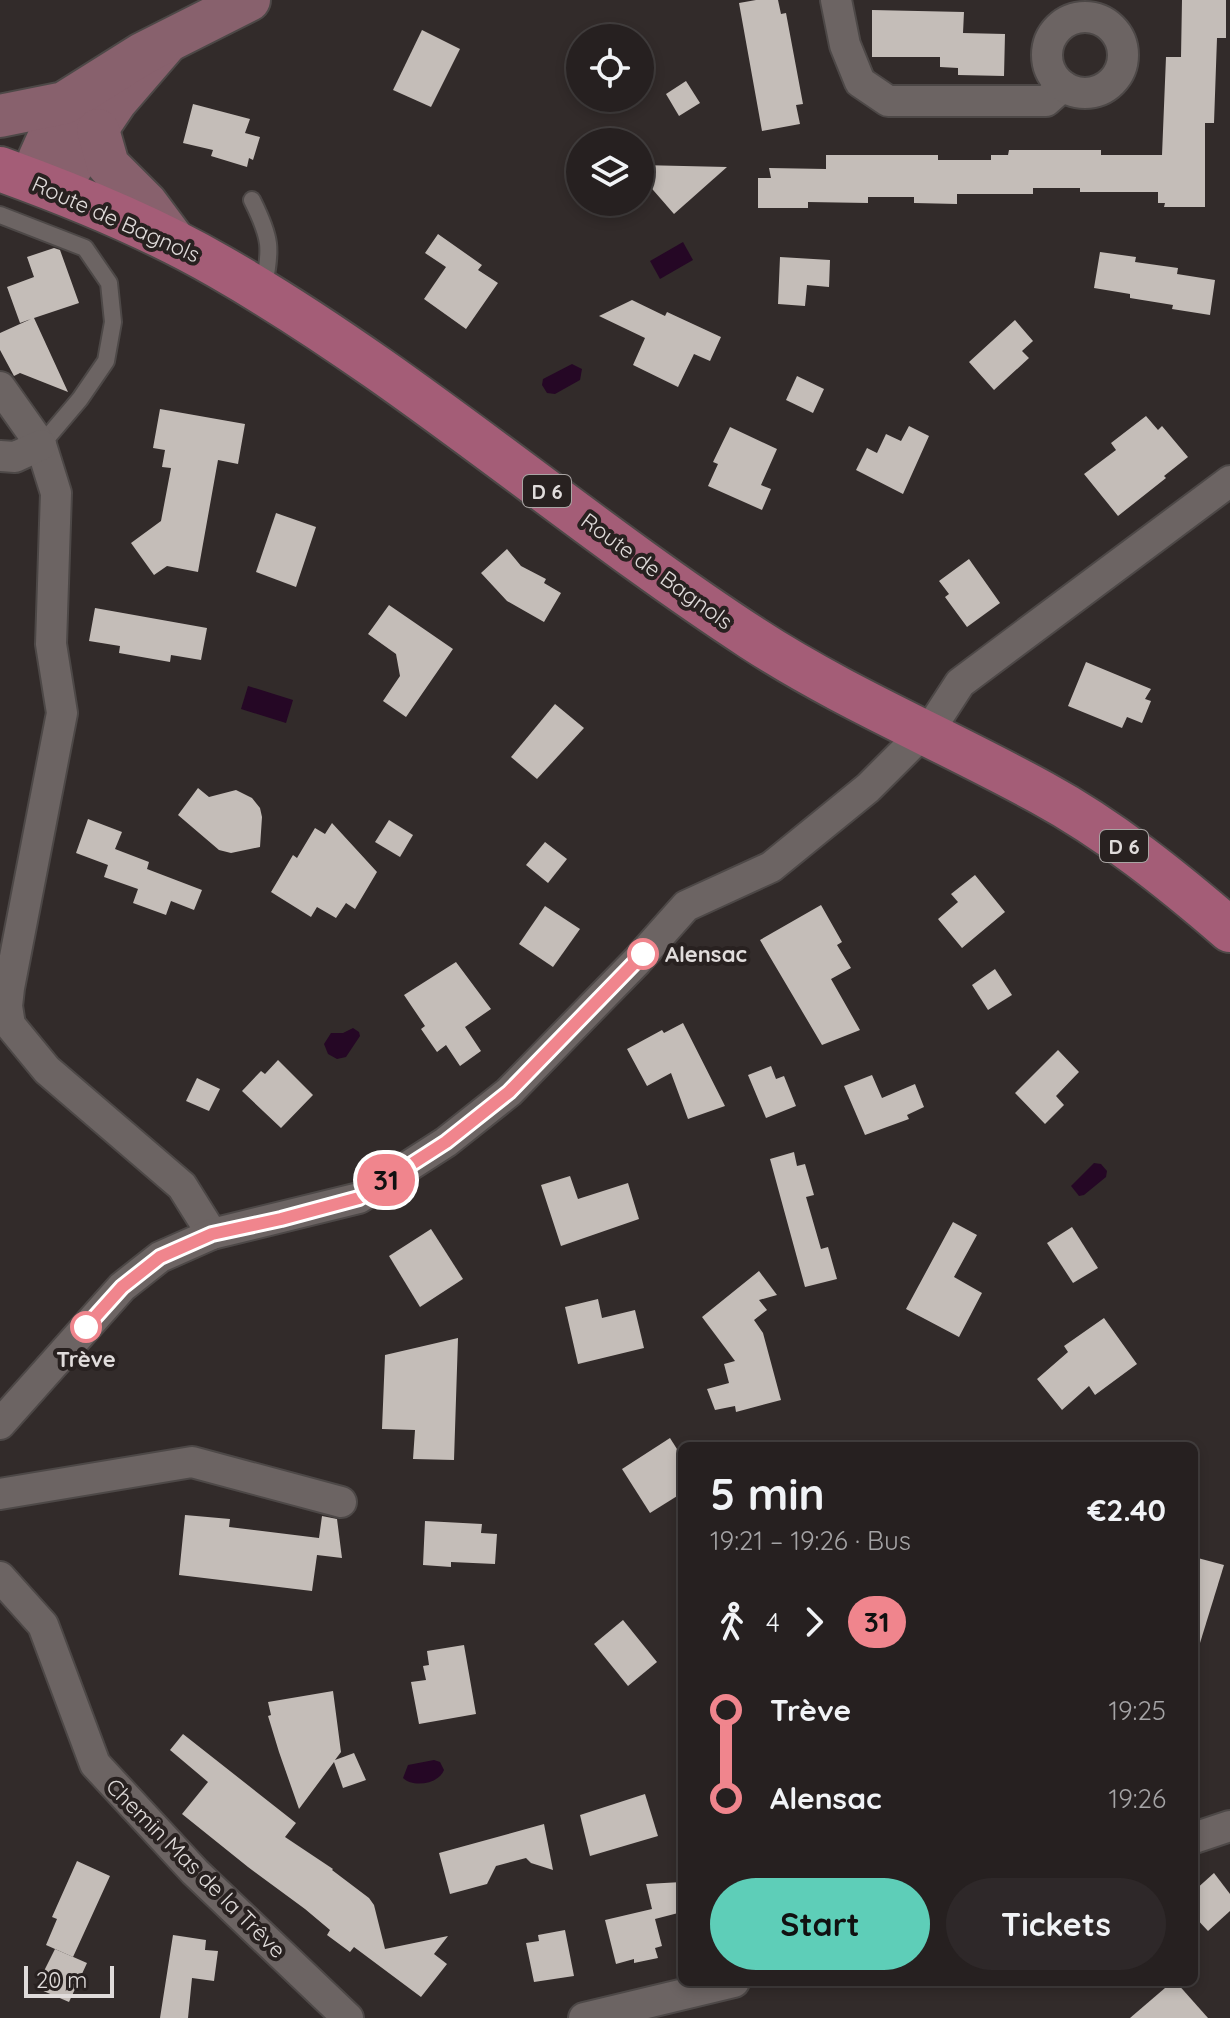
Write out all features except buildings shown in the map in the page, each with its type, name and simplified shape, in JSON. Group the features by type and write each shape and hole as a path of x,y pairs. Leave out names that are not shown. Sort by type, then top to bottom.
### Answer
{"main road":[{"name":"Route de Bagnols","path":"0,169 175,242 262,293 401,385 632,556 743,632 836,687 1044,794 1098,828 1184,891 1230,930"}],"street":[{"path":"42,184 39,159 142,54 249,0"},
{"path":"836,0 845,45 860,82 888,101 1046,101 1063,86"},
{"path":"0,116 88,110"},
{"path":"88,110 108,165 146,203 175,242"},
{"path":"0,387 41,445 56,493 51,644 62,713 9,988 7,1006 10,1025 47,1070 182,1186 212,1234"},
{"path":"0,456 15,457 41,445"},
{"path":"0,1424 122,1287 160,1257 212,1234 359,1198 446,1142 509,1092 637,961 686,906 771,867 868,788 936,720 960,683 1230,481"},
{"path":"0,1494 192,1462 341,1502"},
{"name":"Chemin Mas de la Trêve","path":"0,1577 43,1625 95,1764 195,1872 348,2018"},
{"path":"1198,1837 1230,1826"},
{"path":"584,2018 717,1986"}],"lane":[{"path":"252,200 267,230 269,262 262,293"},
{"path":"0,215 85,248 109,283 113,322 106,361 80,399 41,445"}],"shaded area":[{"path":"683,242 693,260 660,279 650,261"},
{"path":"572,364 582,369 580,380 555,394 547,393 542,385 543,379"},
{"path":"248,686 293,700 286,723 241,709"},
{"path":"353,1028 360,1036 346,1057 337,1059 328,1054 324,1044 331,1033 343,1033"},
{"path":"1094,1163 1101,1164 1107,1171 1106,1177 1079,1196 1071,1186"},
{"path":"434,1760 440,1762 444,1770 437,1779 419,1784 403,1778 408,1765"}],"bus line":[{"name":"31","path":"86,1327 122,1287 160,1257 212,1234 359,1198 446,1142 509,1092 643,954"}],"place":[{"name":"Alensac","path":"643,954"},
{"name":"Trève","path":"86,1327"}]}
